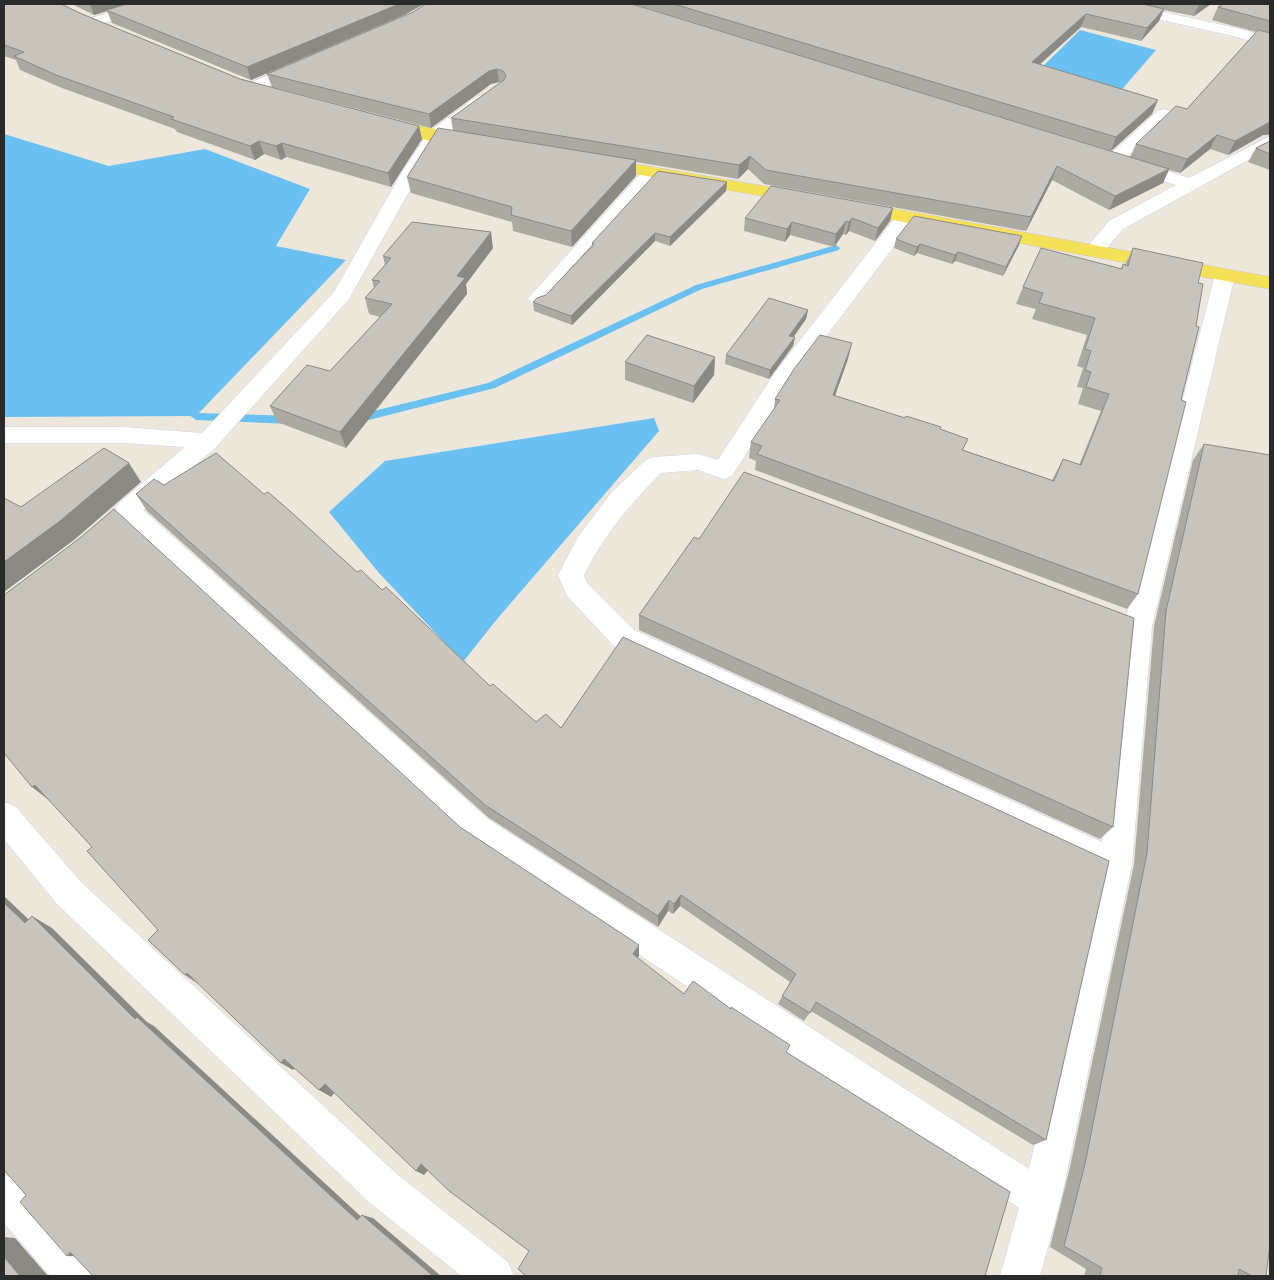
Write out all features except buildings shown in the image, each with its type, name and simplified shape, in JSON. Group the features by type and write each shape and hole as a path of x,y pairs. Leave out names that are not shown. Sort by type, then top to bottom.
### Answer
{"main road":[{"path":"86,18 119,33"},
{"path":"233,80 251,88 278,95"},
{"path":"370,119 435,136 484,144"},
{"path":"583,160 821,201"},
{"path":"840,205 1270,283"}],"street":[{"path":"86,18 151,4"},
{"path":"1109,4 1236,32 1270,42"},
{"path":"1195,24 1209,14"},
{"path":"251,88 321,58"},
{"path":"498,89 435,136 411,172 342,295 208,441 120,516 477,829 1041,1200"},
{"path":"1114,160 1164,114"},
{"path":"1094,251 1116,226 1270,141"},
{"path":"1096,154 1191,184"},
{"path":"538,299 652,172"},
{"path":"906,218 782,379 733,474 698,462 655,466 621,498 587,544 571,575 576,589 624,638 1116,864"},
{"path":"1020,1276 1041,1200 1116,864 1129,623 1192,450 1225,275"},
{"path":"4,435 123,435 208,441"},
{"path":"4,816 69,893 384,1189 494,1276"},
{"path":"4,1194 77,1276"}],"water":[{"path":"1080,30 1156,50 1118,94 1038,71"},
{"path":"4,134 109,166 205,149 310,189 276,246 346,260 196,416 4,417"},
{"path":"654,418 659,431 497,619 463,662 379,573 329,512 385,461"}],"waterway":[{"path":"357,419 491,386 699,287 836,248"},
{"path":"184,406 196,416 292,420"}]}
